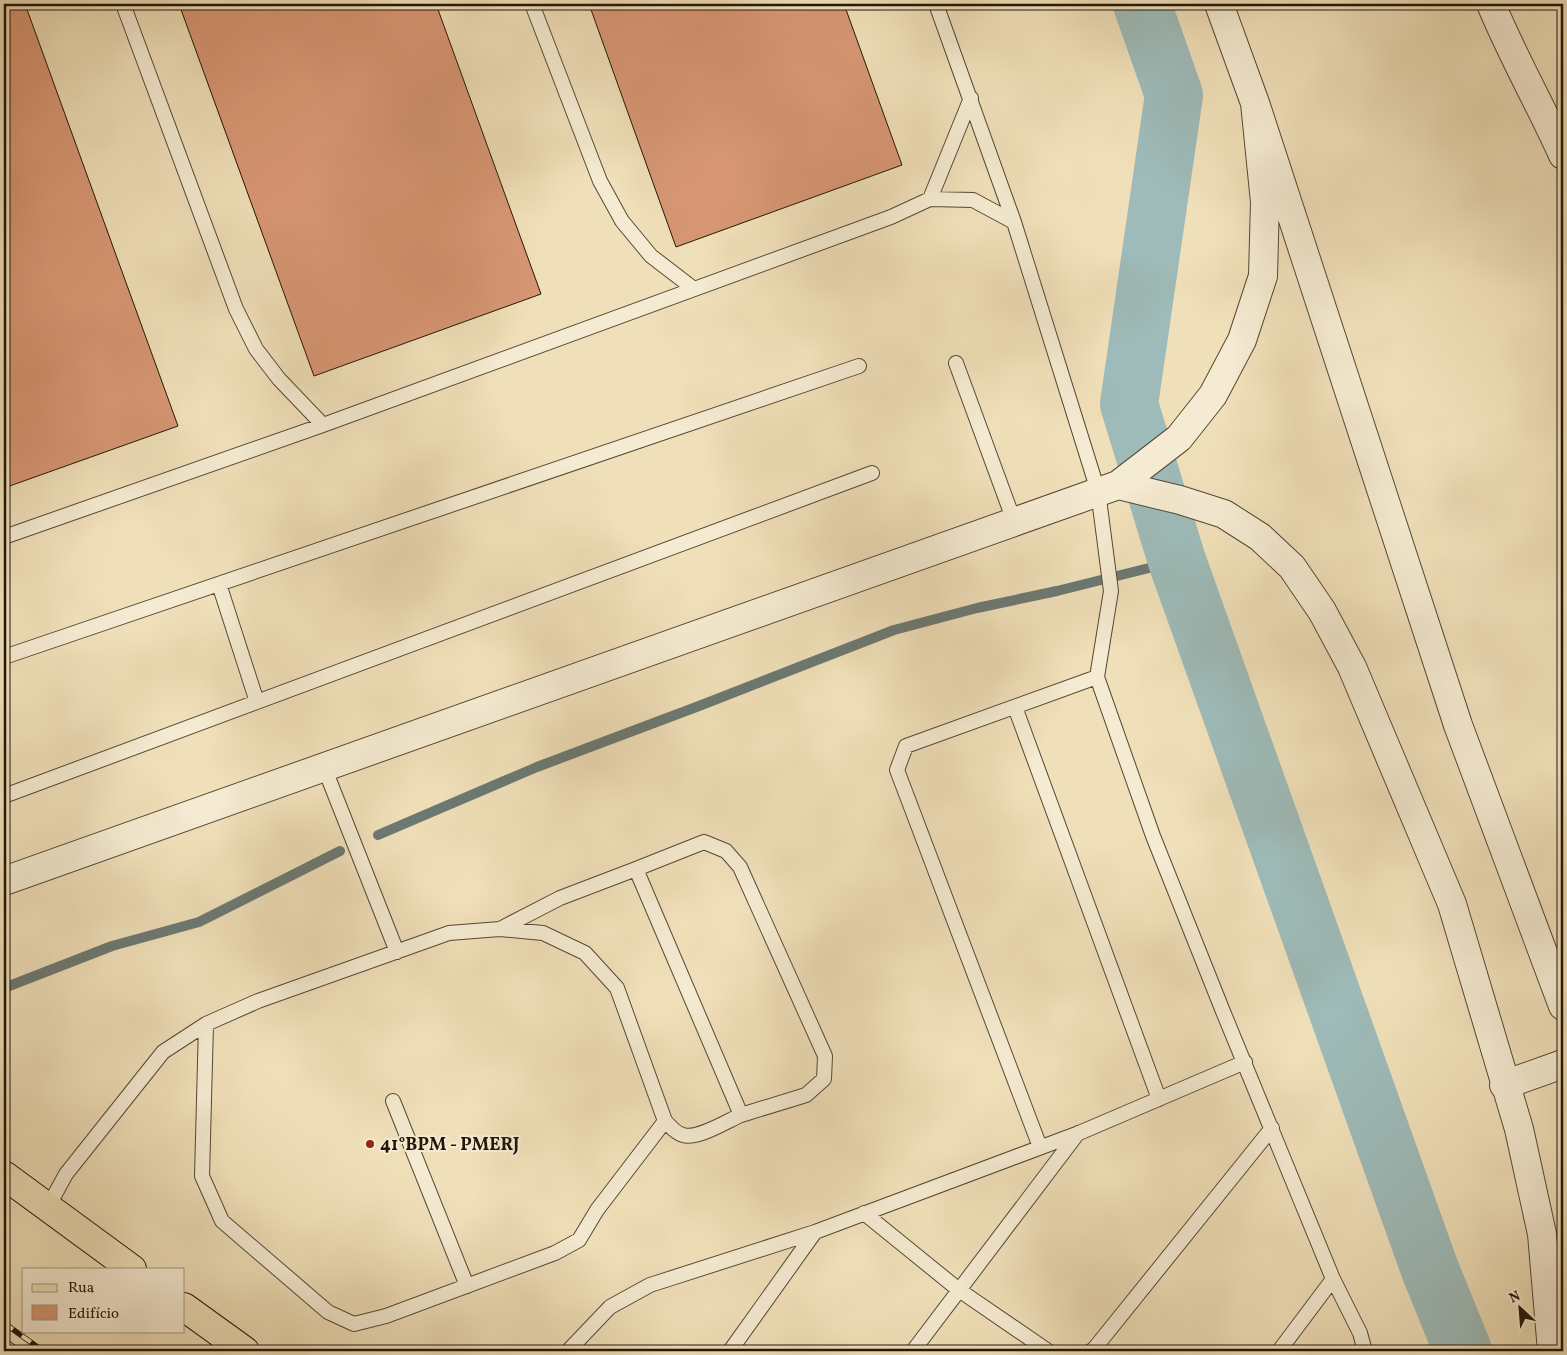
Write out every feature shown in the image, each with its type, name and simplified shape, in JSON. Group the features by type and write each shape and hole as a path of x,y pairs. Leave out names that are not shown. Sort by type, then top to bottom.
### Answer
{"main road":[{"path":"4,1175 131,1268"},
{"path":"185,1308 245,1351"}],"street":[{"path":"1219,4 1255,103 1458,725 1563,1006"},
{"path":"1491,4 1563,155"},
{"path":"4,881 1014,521 1124,484 1179,438 1213,395 1242,340 1262,276 1266,202 1255,103"},
{"path":"1124,484 1224,514 1260,538 1292,567 1322,611 1352,667 1452,904 1504,1085 1553,1232 1552,1351"},
{"path":"1504,1085 1563,1064"}],"lane":[{"path":"122,4 236,309 256,349 279,379 323,425"},
{"path":"532,4 600,181 622,220 651,256 694,289"},
{"path":"936,4 1014,222 1124,484 1107,561 1111,591 1097,678 1153,836 1334,1279 1360,1333 1364,1351"},
{"path":"930,199 971,98"},
{"path":"4,537 323,425 891,217 930,199 973,200 1014,222"},
{"path":"956,363 1014,521"},
{"path":"4,657 859,366"},
{"path":"4,796 872,473"},
{"path":"219,584 257,702"},
{"path":"1040,1147 897,770 906,746 1097,678"},
{"path":"1015,707 1159,1098"},
{"path":"324,767 397,952"},
{"path":"48,1207 66,1174 163,1052 206,1024 258,1001 449,933 500,929 543,933 585,953 617,988 665,1120 674,1130 683,1135 693,1137 741,1115 806,1095 824,1079 825,1056 740,867 726,851 704,842 560,898 500,929"},
{"path":"636,868 741,1115"},
{"path":"206,1024 202,1176 222,1222 328,1312 354,1324 386,1316 467,1286 555,1253 579,1240 597,1210 665,1120"},
{"path":"568,1351 610,1307 650,1285 815,1232 1078,1133 1245,1062"},
{"path":"393,1100 467,1286"},
{"path":"1090,1351 1094,1349 1272,1128"},
{"path":"912,1351 1078,1133"},
{"path":"864,1213 959,1290 1048,1351"},
{"path":"730,1351 815,1232"},
{"path":"1279,1351 1334,1279"}],"building":[{"path":"4,4 25,4 178,426 4,488"},
{"path":"179,4 436,4 541,294 314,376"},
{"path":"589,4 844,4 902,165 676,247"}],"waterway":[{"path":"1142,4 1174,95 1129,404 1177,561 1429,1267 1463,1351"},
{"path":"378,835 537,767 894,630 977,608 1057,591 1177,561"},
{"path":"4,988 112,946 199,922 340,851"}],"railway":[{"path":"4,1323 43,1351"},
{"path":"4,1340 19,1351"}],"place":[{"name":"41°BPM - PMERJ","path":"370,1144"}]}
